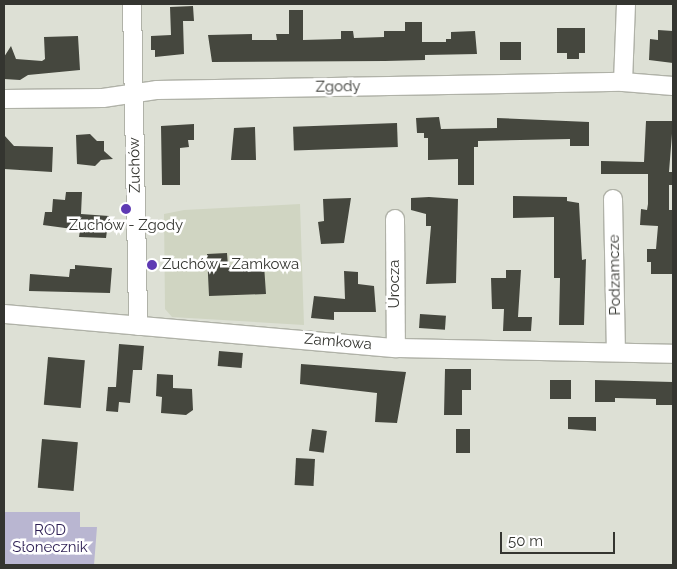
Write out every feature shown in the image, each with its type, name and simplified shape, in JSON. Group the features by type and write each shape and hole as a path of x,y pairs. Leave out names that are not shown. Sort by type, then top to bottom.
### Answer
{"street":[{"name":"Zuchów","path":"132,4 138,326"},
{"path":"622,82 626,4"},
{"name":"Zgody","path":"4,99 134,95 157,90 622,82 673,86"},
{"name":"Podzamcze","path":"614,199 616,352"},
{"name":"Urocza","path":"395,219 396,348"},
{"name":"Zamkowa","path":"4,314 396,348 673,354"}],"shaded area":[{"path":"300,204 304,325 172,317 165,309 164,214 184,210"}],"green space":[{"name":"ROD Słonecznik","path":"4,512 80,512 80,527 97,527 94,565 4,565"}],"building":[{"path":"193,6 194,21 183,21 184,54 155,57 155,50 151,50 151,36 171,35 170,7"},
{"path":"289,10 303,10 303,40 341,39 341,31 353,31 354,38 384,37 384,31 405,31 405,22 422,22 422,42 446,42 446,39 451,39 451,32 475,31 477,54 425,55 425,60 212,62 208,35 252,34 252,40 277,40 276,34 289,34"},
{"path":"557,28 585,28 585,53 579,53 579,59 567,59 567,53 557,53"},
{"path":"658,30 673,31 673,63 649,60 650,39 658,40"},
{"path":"78,36 80,70 28,75 20,80 4,79 4,57 11,46 16,59 42,61 45,59 44,37"},
{"path":"500,42 521,42 521,60 500,60"},
{"path":"439,117 441,129 497,128 497,118 589,122 589,146 570,146 570,139 478,141 478,147 474,147 474,185 458,185 458,159 428,160 428,138 424,138 424,133 417,133 416,118"},
{"path":"646,121 673,121 669,172 673,172 673,185 669,185 669,210 673,210 673,274 651,274 651,262 647,262 647,249 656,249 658,226 640,225 641,209 647,210 648,204 648,174 601,174 601,161 644,162"},
{"path":"397,123 398,147 294,151 293,127"},
{"path":"194,124 194,140 188,140 189,147 180,148 180,185 162,185 161,126"},
{"path":"255,127 256,160 231,160 234,128"},
{"path":"90,134 97,141 104,141 104,151 113,159 101,160 95,166 77,164 76,135"},
{"path":"4,135 14,146 53,147 52,172 4,169"},
{"path":"66,192 82,192 81,214 109,216 106,238 79,237 80,230 43,225 45,212 52,212 53,199 65,200"},
{"path":"513,196 567,197 567,201 579,203 582,260 586,259 584,325 559,325 560,278 554,278 554,217 513,218"},
{"path":"351,198 344,243 321,244 318,222 324,221 323,199"},
{"path":"411,198 458,199 456,283 426,284 431,226 426,226 426,214 411,210"},
{"path":"227,253 228,266 264,265 266,294 209,296 207,254"},
{"path":"75,265 112,268 110,293 29,291 30,274 69,277 70,269 75,269"},
{"path":"506,270 521,270 518,317 532,317 531,331 503,331 504,309 492,309 491,278 506,278"},
{"path":"344,271 358,272 358,284 374,286 376,312 334,312 334,320 311,318 314,296 345,299"},
{"path":"420,314 446,316 445,330 419,328"},
{"path":"119,344 144,346 142,370 133,370 130,403 119,402 118,412 106,411 108,387 116,387"},
{"path":"219,351 243,353 242,368 218,366"},
{"path":"48,357 85,360 81,408 44,405"},
{"path":"301,364 406,372 397,423 375,422 377,393 300,384"},
{"path":"445,369 471,369 471,390 462,390 462,415 444,415"},
{"path":"157,374 173,375 173,388 192,389 193,410 186,415 161,413 162,397 156,396"},
{"path":"550,380 571,380 571,399 550,399"},
{"path":"595,380 673,382 673,405 656,405 656,399 615,398 615,402 595,402"},
{"path":"568,417 596,417 596,431 568,429"},
{"path":"312,429 327,431 324,453 309,451"},
{"path":"456,429 470,429 470,453 456,453"},
{"path":"42,439 78,442 74,491 38,488"},
{"path":"296,458 315,459 314,486 295,485"}],"place":[{"name":"Zuchów - Zgody","path":"126,209"},
{"name":"Zuchów - Zamkowa","path":"152,265"}]}
